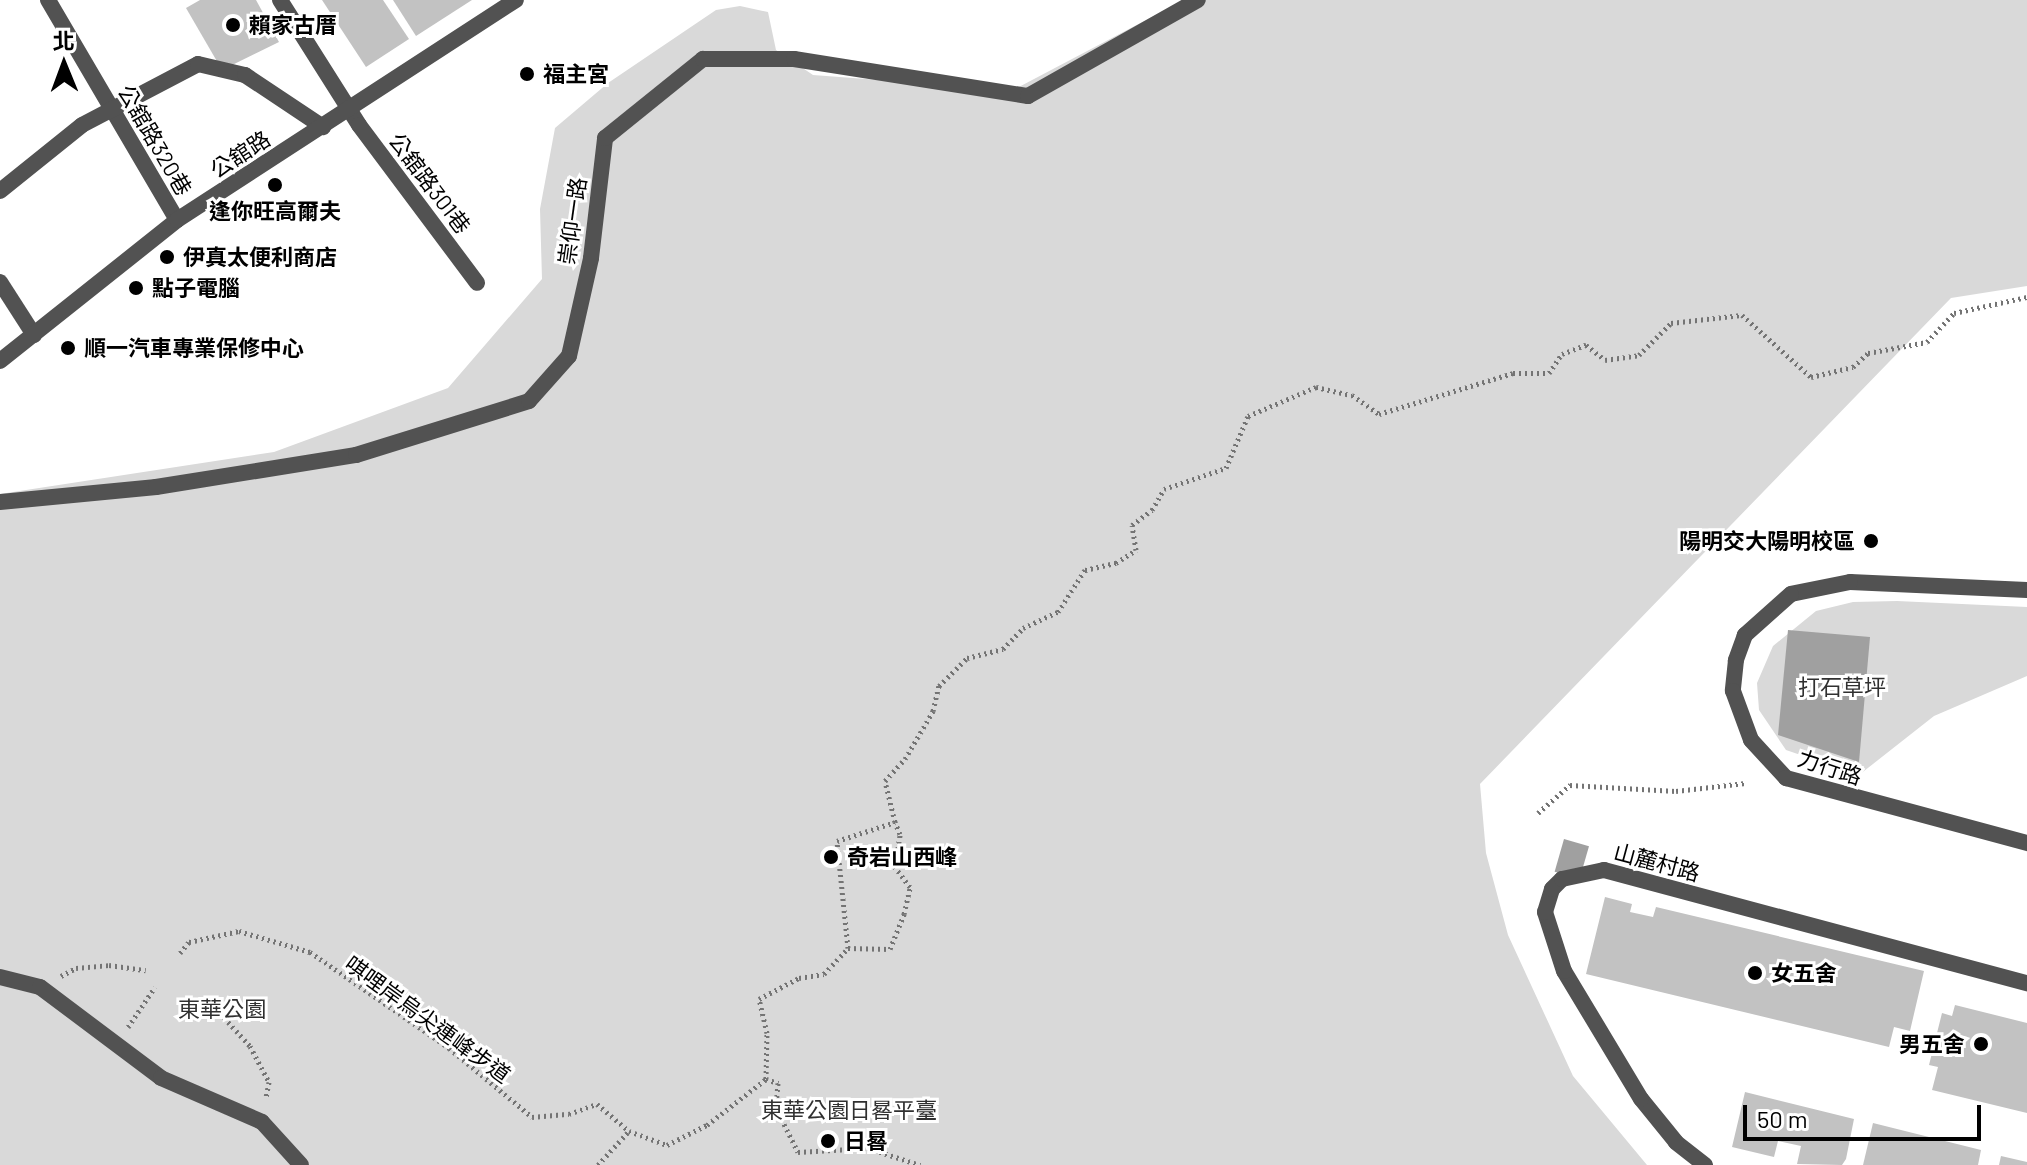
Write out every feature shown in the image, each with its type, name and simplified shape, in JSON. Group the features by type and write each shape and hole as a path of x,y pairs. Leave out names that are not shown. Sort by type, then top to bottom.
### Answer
{"street":[{"name":"公舘路320巷","path":"48,0 177,220"},
{"name":"公舘路301巷","path":"280,0 349,110 477,283"},
{"name":"崇仰一路","path":"0,502 156,487 356,455 529,401 569,356 591,258 605,138 703,59 794,59 1028,96 1198,0"},
{"name":"公舘路","path":"0,361 177,220 349,110 508,2"},
{"path":"0,191 110,107 198,64 245,75 323,127"},
{"path":"0,282 34,335"},
{"name":"力行路","path":"2027,590 1850,582 1803,590 1779,600 1745,635 1736,660 1733,691 1751,740 1786,778 2027,843"},
{"name":"山麓村路","path":"1705,1165 1676,1142 1641,1099 1564,971 1545,912 1552,889 1562,879 1604,870 2027,983"},
{"path":"0,977 40,987 114,1048 161,1078 262,1122 301,1165"}],"path":[{"path":"848,948 890,949 899,925 910,887 895,867 900,834 885,781 905,759 933,711 939,686 967,658 1003,649 1023,628 1058,612 1085,570 1116,563 1136,550 1132,525 1152,510 1164,489 1226,468 1248,416 1316,387 1352,395 1379,414 1513,373 1549,373 1562,354 1586,345 1605,360 1639,355 1671,323 1742,315 1811,377 1853,367 1868,353 1927,342 1954,313 2027,297"},
{"path":"1538,813 1570,785 1714,791 1746,783"},
{"path":"895,822 837,841 848,948 824,974 799,978 759,999 767,1033 766,1079 778,1083 776,1108 798,1152 868,1148 918,1164"},
{"name":"唭哩岸烏尖連峰步道","path":"180,953 189,942 239,931 310,952 449,1048 532,1117 569,1114 597,1104 629,1131 667,1145 707,1125 766,1079"},
{"path":"40,987 76,968 146,970"},
{"path":"114,1048 155,987"},
{"path":"220,1013 250,1046 269,1082 262,1122"},
{"path":"598,1165 629,1131"}],"green space":[{"path":"1184,0 2027,0 2027,286 1951,298 1480,784 1486,853 1508,935 1573,1076 1647,1165 0,1165 0,494 274,452 448,388 542,279 540,209 555,128 608,83 716,10 740,6 768,12 776,50 813,75 1013,90"},
{"name":"打石草坪","path":"1853,602 2027,607 2027,676 1934,716 1859,775 1786,750 1759,710 1757,683 1773,646 1816,611"}],"shaded area":[{"path":"1788,630 1870,637 1859,762 1778,735"},
{"path":"1564,839 1589,846 1580,879 1555,872"}],"building":[{"name":"賴家古厝","path":"200,0 256,0 279,42 222,70 186,8"},
{"path":"322,0 383,0 409,39 366,67"},
{"path":"393,0 472,0 416,36"},
{"name":"女五舍","path":"1605,897 1632,904 1630,912 1653,917 1656,907 1924,971 1910,1031 1894,1027 1889,1047 1586,974"},
{"name":"男五舍","path":"1955,1005 2027,1023 2027,1113 1932,1090 1938,1067 1929,1065 1942,1013 1952,1016"},
{"path":"1745,1092 1854,1119 1842,1165 1797,1164 1801,1146 1778,1141 1774,1157 1732,1147"},
{"path":"1873,1123 1981,1150 1978,1165 1863,1165"},
{"path":"2001,1156 2027,1162 2027,1165 1999,1165"}],"place":[{"name":"賴家古厝","path":"233,25"},
{"name":"福主宮","path":"527,74"},
{"name":"逢你旺高爾夫","path":"275,185"},
{"name":"伊真太便利商店","path":"167,257"},
{"name":"點子電腦","path":"136,288"},
{"name":"順一汽車專業保修中心","path":"68,348"},
{"name":"陽明交大陽明校區","path":"1871,541"},
{"name":"奇岩山西峰","path":"831,857"},
{"name":"女五舍","path":"1755,973"},
{"name":"男五舍","path":"1981,1044"},
{"name":"日晷","path":"828,1141"}],"park label":[{"name":"東華公園","path":"222,1009"},
{"name":"東華公園日晷平臺","path":"849,1110"}]}
